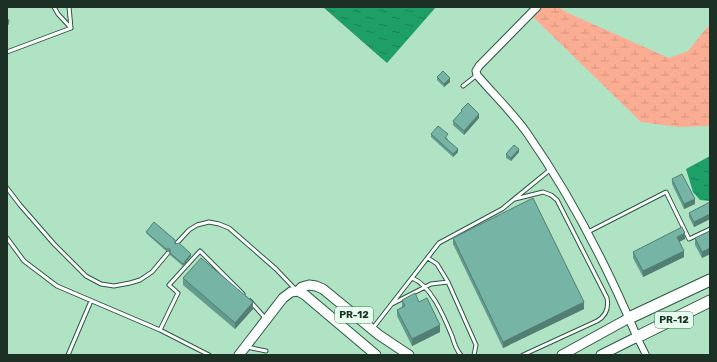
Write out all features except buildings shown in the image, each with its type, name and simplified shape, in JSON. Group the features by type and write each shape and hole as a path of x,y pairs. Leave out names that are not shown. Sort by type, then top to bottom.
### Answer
{"highway":[{"name":"PR-12","path":"629,318 710,280"},
{"name":"PR-12","path":"637,337 710,301"}],"main road":[{"name":"PR-12","path":"238,355 283,298 291,292 298,291 307,285 316,286 394,346 409,355"},
{"name":"PR-12","path":"298,291 305,295 376,355"},
{"name":"PR-12","path":"562,355 629,318"},
{"name":"PR-12","path":"600,355 637,337"}],"street":[{"path":"537,7 479,66 476,71 477,75 526,131 551,169 588,232 646,355"}],"lane":[{"path":"54,7 58,14 71,28"},
{"path":"69,7 71,28"},
{"path":"7,52 71,28"},
{"path":"463,86 477,75"},
{"path":"372,329 439,243 502,209 551,169"},
{"path":"7,188 20,206 54,244 86,276 101,284 114,286 140,280 152,272 168,253"},
{"path":"515,199 543,192 557,200 607,298 608,303 606,312 601,319 523,355"},
{"path":"588,232 666,192 689,239 710,229"},
{"path":"177,243 188,230 197,224 209,222 220,224 229,228 276,269 298,291"},
{"path":"7,238 24,261 57,286 160,330 209,355"},
{"path":"160,330 178,293 169,285 200,251 266,319"},
{"path":"428,258 437,264 448,282 476,346 474,355"},
{"path":"412,278 419,280 434,299 451,334 457,351 461,355"},
{"path":"391,305 431,284 448,282"},
{"path":"68,355 91,301"},
{"path":"246,346 266,351"}],"path":[{"path":"324,7 384,60"}],"green space":[{"path":"543,7 558,7 568,13 669,58 688,51 710,24 710,126 679,127 641,122 533,17"}],"water":[{"path":"323,7 436,7 387,63"},
{"path":"710,156 710,201 700,200 693,192 686,169"}]}
